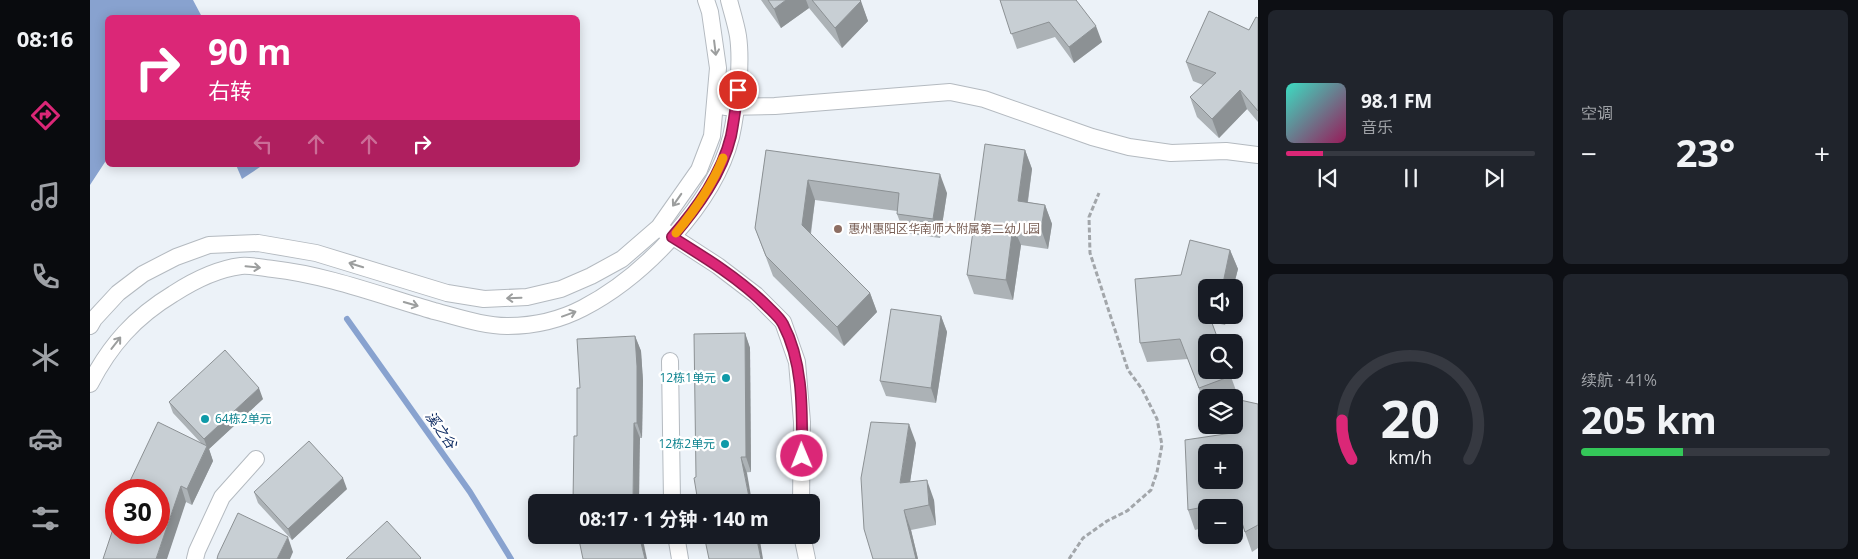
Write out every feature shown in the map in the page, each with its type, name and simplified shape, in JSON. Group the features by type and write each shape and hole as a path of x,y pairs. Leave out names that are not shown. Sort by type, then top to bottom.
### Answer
{"street":[{"path":"90,326 118,293 143,274 176,257 209,245 258,243 316,253 447,293 484,299 527,297 561,289 592,276 622,259 658,227 699,170 712,136 718,68 710,12 706,0"},
{"path":"90,384 101,362 130,326 157,304 198,278 242,266 299,272 469,321 506,326 549,321 582,309 618,287 660,250 688,218 716,177 730,138 738,90 738,37 729,0"},
{"path":"714,108 950,92 984,99 1092,138 1129,147 1171,153 1226,151 1258,154"},
{"path":"658,227 718,266 748,289 783,322 797,362 802,422 801,494"},
{"path":"670,361 672,494"},
{"path":"195,559 222,497 256,459"},
{"path":"678,544 680,559"},
{"path":"804,544 807,559"}],"path":[{"path":"1069,559 1083,538 1127,511 1151,490 1157,472 1162,445 1157,418 1142,389 1128,370 1090,254 1088,216 1099,193"}],"water":[{"path":"90,0 193,0 201,15 105,15 105,162 90,185"},
{"path":"237,167 260,167 242,179"}],"building":[{"path":"768,0 786,0 774,9"},
{"path":"812,0 860,0 861,1 835,28"},
{"path":"1000,0 1076,0 1096,26 1069,47 1049,22 1011,34"},
{"path":"1209,11 1249,30 1256,17 1258,18 1258,111 1240,90 1212,119 1190,97 1216,73 1186,62"},
{"path":"985,144 1025,150 1018,201 1045,205 1041,229 1013,226 1006,280 967,275"},
{"path":"766,150 940,174 933,219 897,214 899,193 808,180 802,225 870,293 837,327 766,256 755,228"},
{"path":"1190,240 1230,250 1224,279 1198,279 1198,324 1212,324 1216,334 1198,334 1198,379 1223,379 1199,388 1180,339 1140,343 1135,279 1181,275"},
{"path":"891,309 941,316 931,388 880,381"},
{"path":"745,333 746,457 741,457 748,494 697,494 694,478 696,477 694,334"},
{"path":"635,336 637,423 634,423 633,494 573,494 574,436 577,436 577,388 580,388 577,339"},
{"path":"225,350 259,388 204,439 169,402"},
{"path":"1243,401 1258,404 1258,525 1245,532 1243,526 1243,499 1198,499 1198,508 1188,510 1185,440 1225,434 1243,434"},
{"path":"158,422 207,446 187,489 181,486 170,518 170,479 131,479"},
{"path":"871,422 909,424 900,483 927,480 929,505 904,510 916,559 873,559 864,529 861,478"},
{"path":"309,441 343,478 288,529 254,492"},
{"path":"238,513 288,537 277,559 217,559"},
{"path":"387,521 420,559 346,559"},
{"path":"108,544 161,544 156,559 103,559"},
{"path":"580,544 641,544 645,559 583,559"},
{"path":"706,544 758,544 761,559 709,559"}],"waterway":[{"name":"溪之谷","path":"347,319 470,492 511,559"}],"slow traffic":[{"path":"676,233 716,177 723,158"}],"place":[{"name":"惠州惠阳区华南师大附属第二幼儿园","path":"838,229"},
{"name":"12栋1单元","path":"726,378"},
{"name":"64栋2单元","path":"205,419"},
{"name":"12栋2单元","path":"725,444"}],"route":[{"path":"738,90 730,138 716,177 688,218 672,237 718,266 756,295 783,322 797,362 802,422 802,456"}]}
